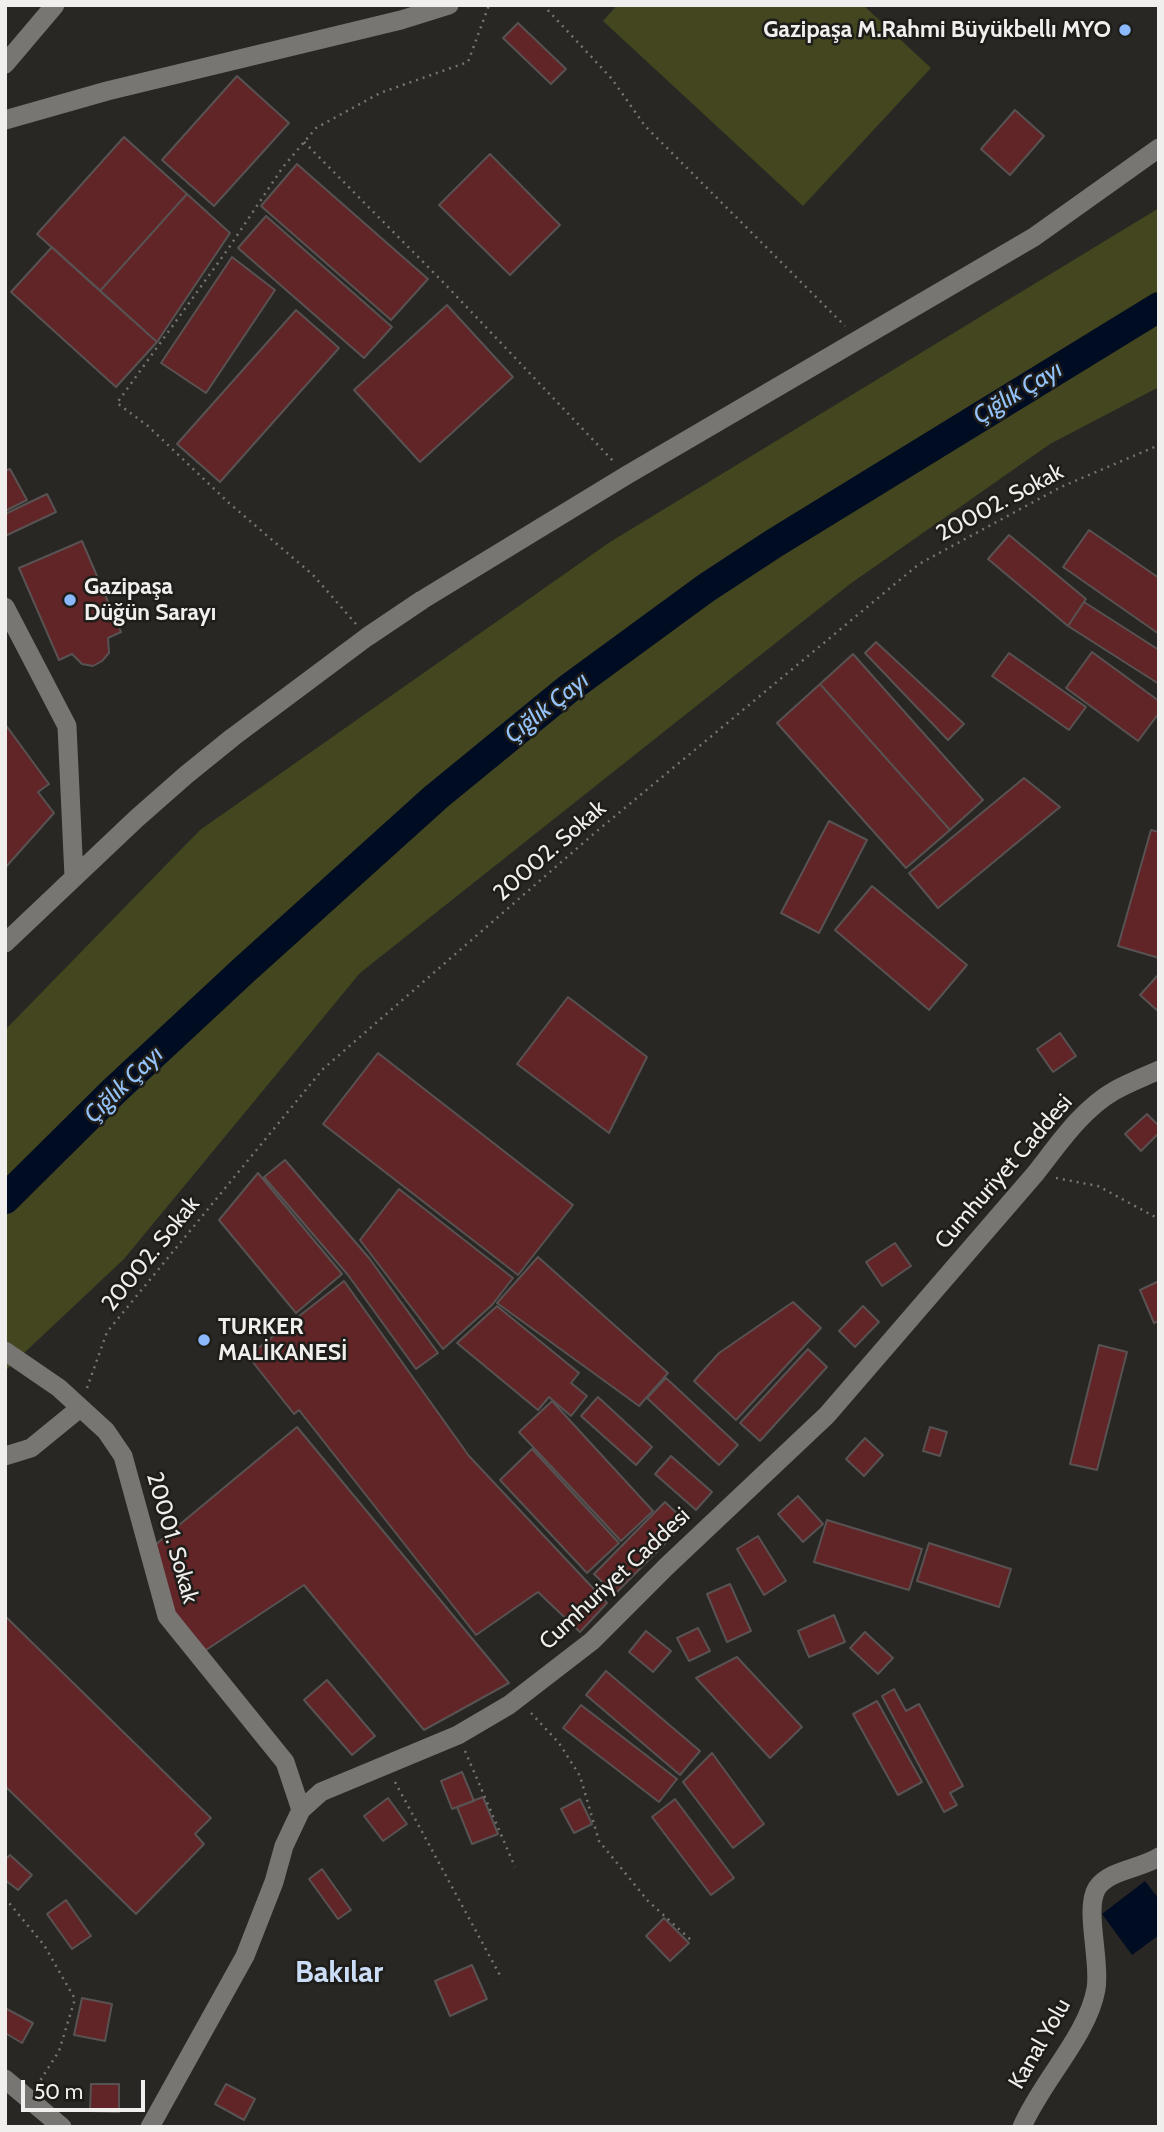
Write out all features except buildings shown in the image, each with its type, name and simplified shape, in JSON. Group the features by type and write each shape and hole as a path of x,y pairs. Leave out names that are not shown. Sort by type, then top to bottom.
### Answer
{"street":[{"path":"5,64 55,5"},
{"path":"5,120 397,13 449,5"},
{"path":"5,943 186,775 367,637 422,600 627,475 1034,237 1159,148"},
{"path":"5,607 67,726 74,877"},
{"name":"Cumhuriyet Caddesi","path":"150,2127 245,1956 274,1882 284,1846 301,1810 321,1792 458,1735 517,1698 592,1641 827,1415 1035,1174 1067,1133 1113,1091 1159,1070"},
{"name":"20001. Sokak","path":"5,1351 59,1388 106,1431 123,1456 167,1616 285,1762 301,1810"},
{"path":"5,1456 31,1448 80,1408"},
{"name":"Kanal Yolu","path":"1022,2127 1038,2094 1091,2007 1097,1971 1092,1913 1095,1892 1106,1878 1140,1867 1159,1857"},
{"path":"5,2079 62,2127"}],"path":[{"path":"367,637 313,575 229,503 148,426 117,403 228,249 283,167 316,128 380,93 468,62 489,5"},
{"path":"543,5 612,79 645,126 860,340"},
{"path":"304,142 442,281 627,475"},
{"name":"20002. Sokak","path":"80,1408 107,1332 323,1069 597,831 919,564 1061,487 1159,445"},
{"path":"1035,1174 1098,1186 1159,1219"},
{"path":"517,1698 559,1743 580,1776 599,1841 648,1901 691,1940"},
{"path":"458,1735 515,1867"},
{"path":"386,1765 502,1979"},
{"path":"5,1898 44,1945 75,1999 59,2051 28,2099"}],"green space":[{"path":"617,5 863,5 931,68 803,206 603,21"},
{"path":"1159,208 1159,387 1050,444 850,584 360,973 124,1259 5,1371 5,1030 200,830 610,542"}],"water":[{"path":"1145,1881 1159,1899 1159,1935 1132,1955 1102,1914"}],"waterway":[{"name":"Çığlık Çayı","path":"5,1199 115,1090 244,970 436,797 568,689 706,588 773,544 1159,307"}],"place":[{"name":"Gazipaşa M.Rahmi Büyükbellı MYO","path":"1125,30"},
{"name":"Gazipaşa Düğün Sarayı","path":"70,600"},
{"name":"TURKER MALİKANESİ","path":"204,1340"}],"district":[{"name":"Bakılar","path":"339,1973"}]}
